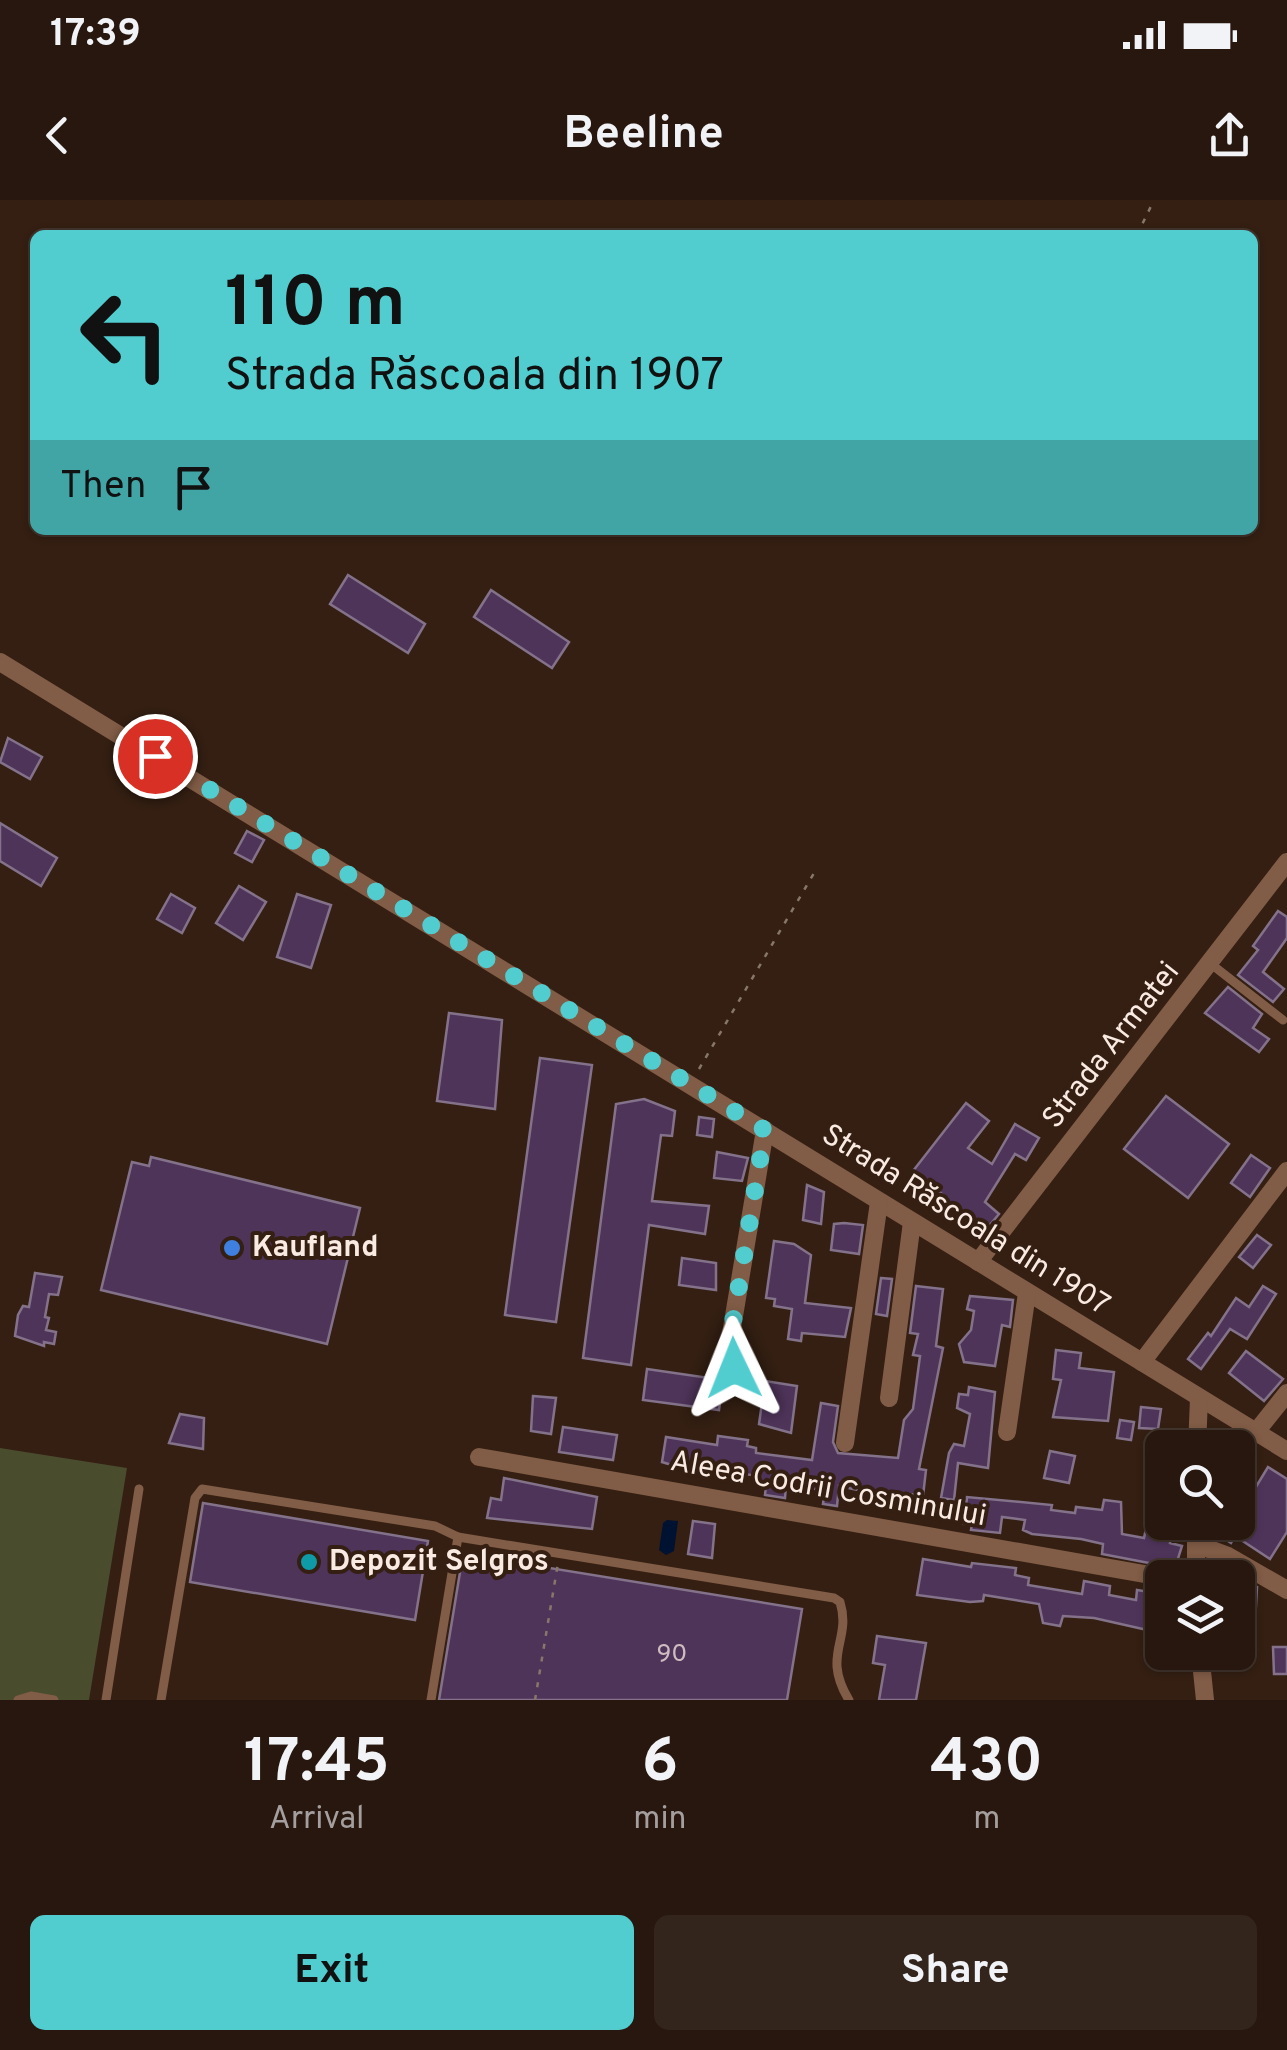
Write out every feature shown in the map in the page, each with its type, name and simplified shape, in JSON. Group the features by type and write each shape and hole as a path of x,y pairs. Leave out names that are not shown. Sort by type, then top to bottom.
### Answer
{"street":[{"name":"Strada Răscoala din 1907","path":"0,662 1287,1450"},
{"name":"Strada Armatei","path":"978,1262 1287,862"},
{"path":"734,1368 728,1352 765,1130"},
{"path":"1142,1362 1287,1171"},
{"path":"844,1443 879,1202"},
{"path":"889,1398 912,1222"},
{"path":"1007,1432 1028,1293"},
{"path":"1256,1432 1287,1394"},
{"path":"1197,1430 1198,1398"},
{"name":"Aleea Codrii Cosminului","path":"478,1457 1145,1574"},
{"path":"1196,1540 1196,1560"},
{"path":"1196,1544 1228,1556 1287,1590"},
{"path":"1202,1670 1205,1700"}],"lane":[{"path":"1210,964 1283,1020"},
{"path":"106,1700 139,1489"},
{"path":"161,1700 195,1498 202,1490 435,1526 458,1537 834,1598 842,1607 834,1674 849,1700"},
{"path":"431,1700 458,1537"},
{"path":"18,1700 30,1696 54,1700"}],"path":[{"path":"1139,230 1154,200"},
{"path":"691,1084 818,868"},
{"path":"535,1700 559,1554"}],"green space":[{"path":"0,1448 127,1468 89,1700 0,1700"}],"water":[{"path":"678,1521 674,1551 666,1555 659,1550 663,1523"}],"building":[{"path":"348,575 425,624 408,653 330,604"},
{"path":"491,590 569,642 552,668 474,617"},
{"path":"8,738 42,757 30,779 0,762"},
{"path":"0,823 57,858 41,886 0,861"},
{"path":"247,831 264,840 252,862 235,853"},
{"path":"239,886 266,902 243,940 216,923"},
{"path":"171,894 195,908 182,933 157,919"},
{"path":"297,894 331,905 311,968 277,957"},
{"path":"1278,911 1287,917 1287,938 1263,972 1284,989 1273,1002 1238,975 1258,950 1253,946"},
{"path":"1228,987 1262,1014 1253,1028 1269,1039 1259,1052 1205,1013"},
{"path":"449,1013 502,1020 495,1109 437,1101"},
{"path":"540,1058 592,1065 556,1322 505,1315"},
{"path":"1166,1096 1229,1144 1188,1198 1124,1149"},
{"path":"644,1099 675,1111 672,1136 661,1135 652,1201 709,1206 705,1234 649,1225 631,1365 583,1358 616,1104"},
{"path":"966,1103 989,1121 968,1148 992,1164 1015,1124 1039,1138 1026,1160 1015,1154 985,1202 999,1214 984,1232 943,1203 947,1198 913,1171"},
{"path":"699,1117 714,1119 712,1137 697,1135"},
{"path":"717,1152 748,1158 742,1181 714,1178"},
{"path":"1251,1155 1270,1168 1250,1197 1231,1183"},
{"path":"151,1157 360,1208 327,1344 101,1290 132,1162 149,1166"},
{"path":"807,1185 824,1192 821,1224 803,1220"},
{"path":"834,1224 863,1225 859,1254 831,1250"},
{"path":"1257,1235 1271,1245 1253,1268 1239,1257"},
{"path":"774,1241 794,1244 811,1255 805,1303 851,1308 845,1337 802,1333 801,1341 788,1339 792,1309 774,1306 775,1299 766,1298"},
{"path":"682,1258 716,1263 716,1290 679,1285"},
{"path":"35,1273 62,1277 58,1295 49,1294 45,1317 49,1318 46,1330 56,1332 54,1344 44,1342 44,1346 15,1336 18,1315 23,1306 29,1307"},
{"path":"881,1278 892,1279 887,1316 876,1314"},
{"path":"916,1286 943,1289 936,1346 943,1348 919,1469 926,1470 923,1496 910,1494 909,1501 839,1486 837,1506 823,1504 825,1490 786,1486 785,1498 765,1495 766,1485 759,1484 760,1476 689,1467 688,1470 662,1462 666,1437 717,1445 718,1436 748,1440 747,1446 756,1448 756,1453 812,1460 821,1403 838,1406 833,1442 838,1453 898,1458 904,1420 913,1409 920,1356 913,1355 918,1334 910,1333"},
{"path":"1263,1286 1276,1294 1247,1339 1230,1329 1201,1369 1188,1359 1208,1333 1211,1336 1236,1298 1249,1307"},
{"path":"970,1296 1013,1300 1010,1327 1002,1325 995,1366 964,1362 959,1344 971,1330 974,1311 967,1309"},
{"path":"1056,1350 1081,1353 1079,1368 1114,1372 1108,1421 1053,1417 1061,1380 1053,1379"},
{"path":"1246,1351 1283,1379 1264,1401 1229,1373"},
{"path":"647,1369 723,1380 719,1410 643,1400"},
{"path":"765,1381 797,1386 791,1433 759,1424"},
{"path":"969,1387 995,1392 988,1468 958,1463 954,1500 941,1498 949,1453 954,1444 964,1446 970,1414 957,1408 959,1394 968,1395"},
{"path":"533,1396 556,1398 551,1434 531,1431"},
{"path":"1141,1407 1161,1409 1158,1429 1139,1428"},
{"path":"180,1414 204,1418 203,1449 169,1443"},
{"path":"1120,1420 1134,1422 1131,1440 1117,1438"},
{"path":"563,1427 617,1435 613,1460 559,1452"},
{"path":"1050,1451 1075,1456 1069,1483 1044,1478"},
{"path":"1268,1467 1287,1479 1287,1532 1270,1559 1241,1540 1255,1540 1255,1488"},
{"path":"504,1478 597,1497 592,1529 487,1518 491,1498 501,1500"},
{"path":"967,1497 1052,1505 1051,1510 1075,1513 1076,1507 1102,1510 1104,1500 1121,1502 1122,1534 1144,1538 1145,1533 1145,1540 1171,1540 1182,1546 1178,1560 1145,1562 1102,1554 1103,1544 1032,1534 1023,1530 1025,1520 1002,1517 1000,1533 971,1530 972,1525 964,1524"},
{"name":"Depozit Selgros","path":"203,1503 428,1541 415,1620 190,1582"},
{"path":"693,1521 715,1524 712,1558 688,1554"},
{"path":"463,1554 802,1609 787,1700 439,1700"},
{"path":"923,1559 971,1567 972,1563 1016,1568 1015,1575 1029,1578 1028,1585 1082,1594 1084,1581 1110,1586 1109,1595 1136,1600 1137,1590 1145,1591 1145,1630 1094,1618 1063,1616 1060,1626 1043,1623 1039,1604 984,1595 983,1601 970,1602 917,1595"},
{"path":"877,1636 926,1643 916,1700 879,1700 885,1665 873,1663"},
{"path":"1273,1647 1287,1647 1287,1674 1274,1674"}],"place":[{"name":"Kaufland","path":"232,1248"},
{"name":"Depozit Selgros","path":"309,1562"}],"route":[{"path":"155,756 765,1130 728,1352 734,1368"}]}
